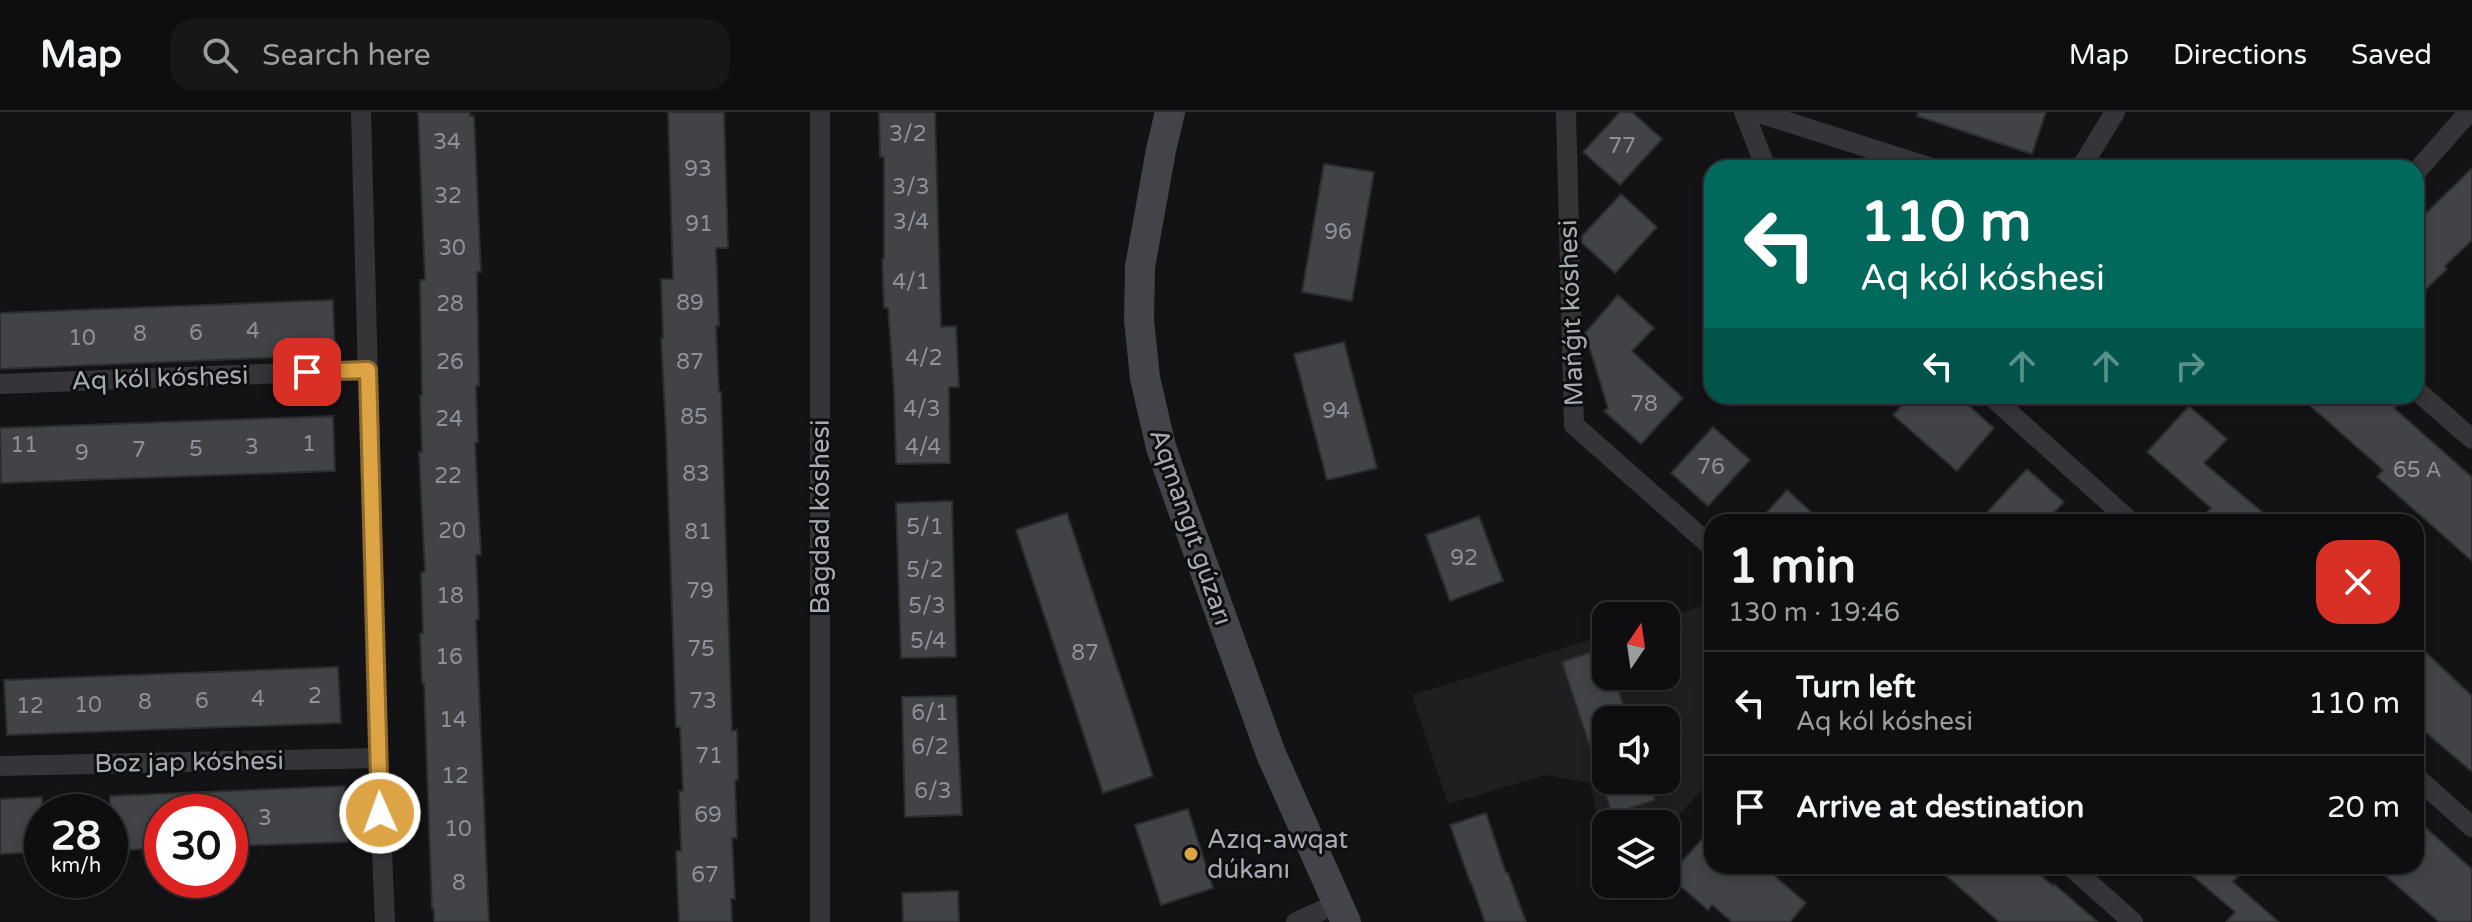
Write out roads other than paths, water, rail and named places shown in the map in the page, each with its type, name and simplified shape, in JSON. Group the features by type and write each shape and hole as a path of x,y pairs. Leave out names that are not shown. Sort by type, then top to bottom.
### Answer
{"street":[{"path":"361,112 385,922"},
{"name":"Bagdad kóshesi","path":"820,112 820,922"},
{"name":"Aqmangıt gúzarı","path":"1170,112 1140,267 1139,320 1145,378 1165,459 1271,754 1342,912"},
{"name":"Mańǵıt kóshesi","path":"1566,112 1574,425 1704,540"},
{"path":"1744,112 1763,160"},
{"path":"1756,112 1780,115 1909,160"},
{"path":"2086,160 2115,112"},
{"path":"2424,163 2469,112"},
{"name":"Aq kól kóshesi","path":"0,384 368,370"},
{"path":"2424,397 2472,439"},
{"path":"2000,404 2122,514"},
{"name":"Boz jap kóshesi","path":"0,766 378,758"},
{"path":"2424,784 2472,827"},
{"path":"2079,874 2133,922"},
{"path":"1296,922 1342,912"}],"place":[{"name":"Azıq-awqat dúkanı","path":"1191,854"}]}
